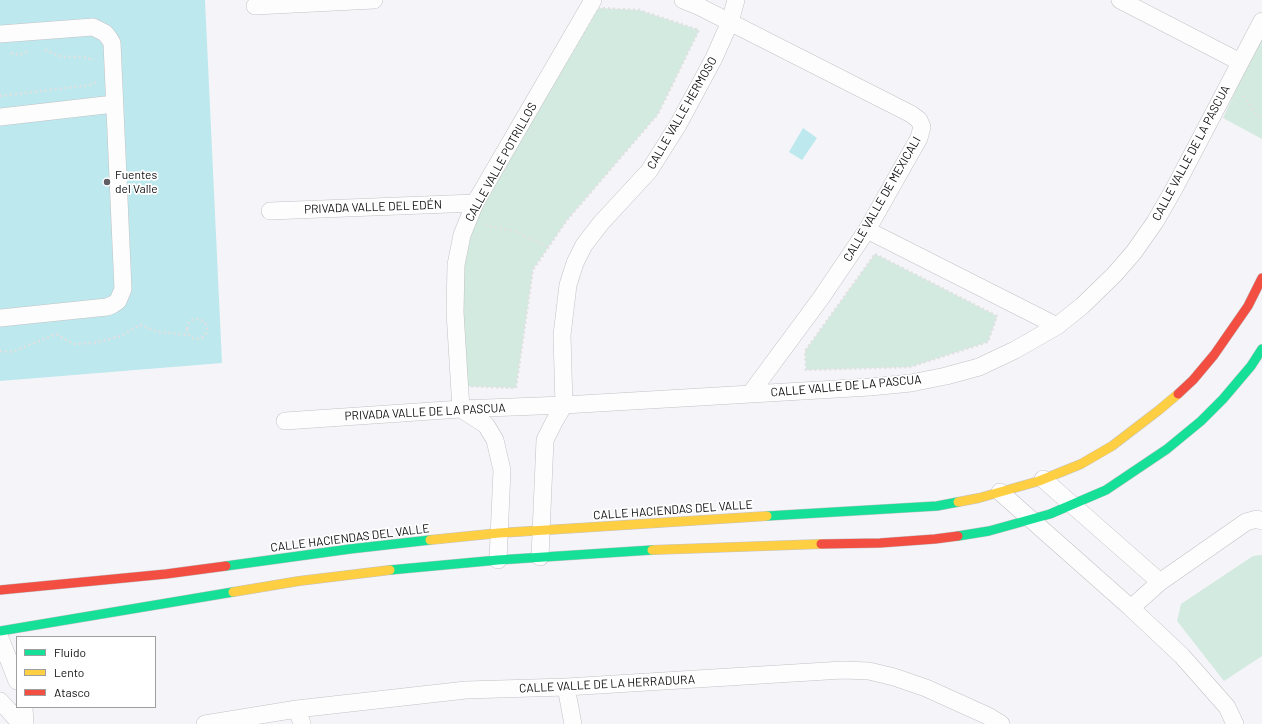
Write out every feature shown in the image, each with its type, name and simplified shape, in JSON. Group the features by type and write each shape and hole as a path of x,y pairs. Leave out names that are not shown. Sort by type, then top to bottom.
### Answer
{"main road":[{"name":"CALLE HACIENDAS DEL VALLE","path":"0,590 166,574 350,549 499,533 937,506 979,498 1043,479 1081,464 1112,446 1160,410 1193,380 1214,355 1248,306 1262,278"},
{"path":"0,631 341,575 540,557 676,548 935,539 989,531 1031,520 1106,490 1167,450 1201,421 1223,399 1251,366 1262,349"}],"street":[{"path":"255,6 374,0"},
{"name":"CALLE VALLE POTRILLOS","path":"461,409 455,312 456,265 462,235 476,203 593,0"},
{"name":"CALLE VALLE DE MEXICALI","path":"682,0 700,7 911,114 919,120 922,127 919,138 867,230 821,298 750,394"},
{"name":"CALLE VALLE HERMOSO","path":"564,405 562,336 568,285 575,263 584,245 601,223 649,171 697,91 730,22 736,0"},
{"path":"1120,0 1240,62"},
{"name":"CALLE VALLE DE LA PASCUA","path":"564,405 911,383 946,376 979,367 1015,350 1057,326 1082,306 1114,275 1134,252 1155,222 1174,189 1262,21"},
{"path":"0,34 93,26 106,33 112,43 123,289 118,301 107,307 0,318"},
{"path":"0,117 114,104"},
{"name":"PRIVADA VALLE DEL EDÉN","path":"270,211 476,203"},
{"path":"867,230 1057,326"},
{"path":"540,557 545,440 564,405"},
{"name":"PRIVADA VALLE DE LA PASCUA","path":"285,421 461,409 564,405"},
{"path":"461,409 486,425 495,440 502,470 498,560"},
{"path":"1043,479 1160,582"},
{"path":"1000,492 1131,608 1182,656 1227,707 1235,724"},
{"path":"1131,608 1160,582 1246,522 1257,519 1262,521"},
{"path":"0,638 3,655 16,679"},
{"name":"CALLE VALLE DE LA HERRADURA","path":"205,724 300,716 466,690 566,687 843,670 869,671 894,677 926,688 988,716 1001,724"},
{"path":"566,687 573,724"},
{"path":"0,701 21,724"},
{"path":"24,708 25,724"}],"path":[{"path":"598,8 639,10 699,30 658,114 567,220 533,270 516,388 460,386 457,273 472,224 476,211 598,8"},
{"path":"40,49 50,51 62,57 83,57 99,62"},
{"path":"5,52 20,55 30,50"},
{"path":"0,96 90,85 97,81 98,77"},
{"path":"1241,94 1245,101 1259,117 1262,118"},
{"path":"472,224 491,225 514,231 548,248"},
{"path":"875,254 997,316 988,342 910,367 806,370 805,351 875,254"},
{"path":"0,351 12,352 56,334 74,344 94,343 121,336 140,325 158,332 189,334 191,337 198,339 203,336 206,331 204,323 199,320 190,322 187,328 189,334"}],"green space":[{"path":"598,8 639,10 699,30 658,114 567,220 533,269 516,388 461,386 457,273 476,211"},
{"path":"1262,33 1262,139 1223,118"},
{"path":"875,254 997,316 988,342 910,367 806,370 805,351"},
{"path":"1262,555 1262,656 1224,681 1177,621 1181,604 1253,556"}],"water":[{"name":"Fuentes del Valle","path":"0,0 205,0 222,363 0,381"},
{"path":"803,128 817,138 802,160 789,152"}],"traffic: fast":[{"path":"958,536 989,531 1050,514 1106,490 1167,449 1201,421 1223,399 1251,366 1262,349"},
{"path":"767,516 937,506 958,502"},
{"path":"226,566 430,540"},
{"path":"390,570 498,560 652,550"},
{"path":"0,631 233,592"}],"traffic: slow":[{"path":"958,502 979,498 1039,481 1081,464 1112,446 1178,394"},
{"path":"430,540 499,533 767,516"},
{"path":"652,550 821,544"},
{"path":"233,592 299,581 390,570"}],"traffic: jam":[{"path":"1178,394 1193,380 1214,355 1248,306 1262,278"},
{"path":"821,544 880,543 958,536"},
{"path":"0,590 166,574 226,566"}],"place":[{"name":"Fuentes del Valle","path":"107,182"}]}
